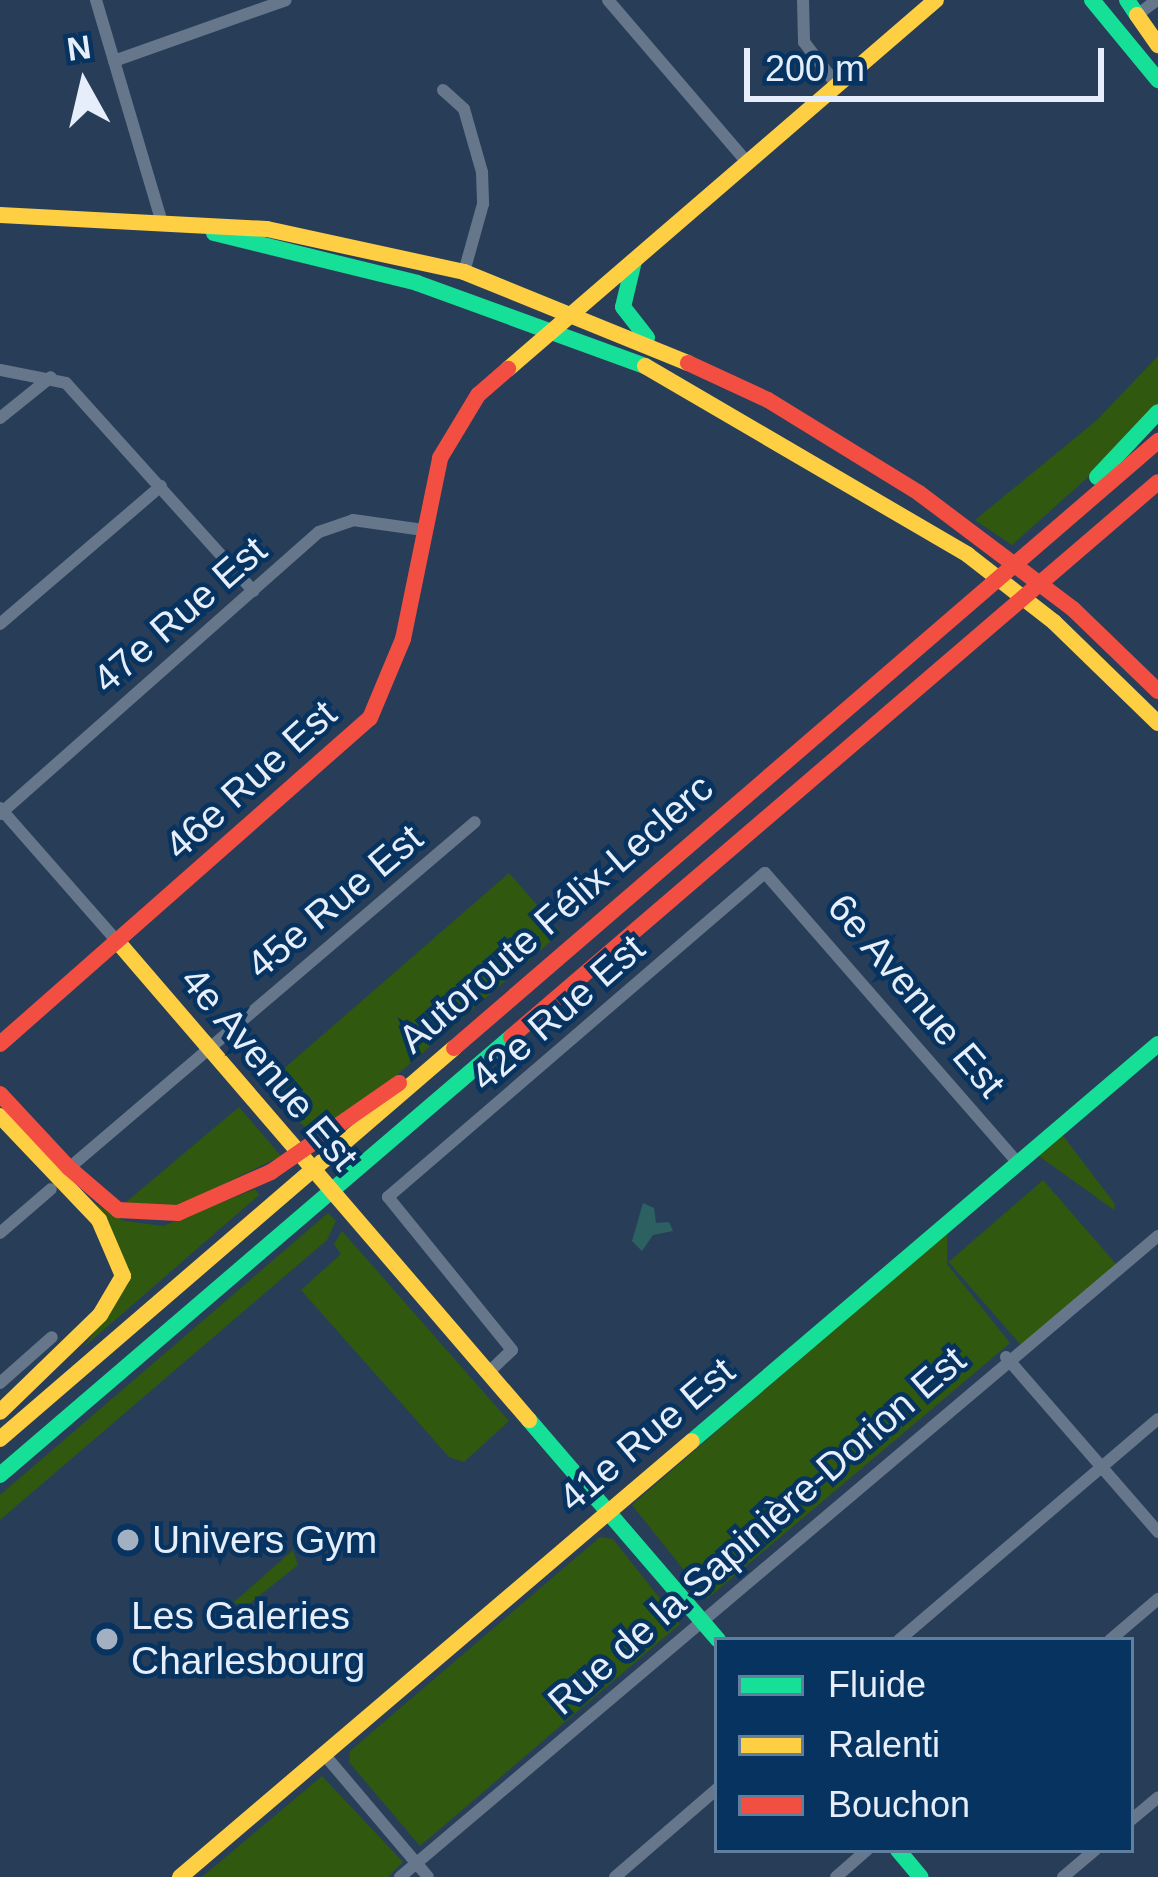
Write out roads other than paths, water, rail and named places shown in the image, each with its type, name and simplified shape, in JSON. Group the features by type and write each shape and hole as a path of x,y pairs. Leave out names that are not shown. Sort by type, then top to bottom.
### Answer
{"main road":[{"name":"46e Rue Est","path":"0,1044 370,718 395,671 440,458 463,414 936,0"},
{"path":"1092,0 1121,30"},
{"path":"1104,0 1158,80"},
{"path":"1132,8 1158,45"},
{"path":"0,215 161,220 267,230 464,272 578,313 769,400 983,542 1073,609 1158,691"},
{"path":"161,220 417,283 557,329 764,428 968,555 1054,622 1158,723"},
{"path":"634,260 623,308 654,345"},
{"path":"1052,525 1158,412"},
{"name":"Autoroute Félix-Leclerc","path":"0,1439 1052,525 1158,441"},
{"name":"Autoroute Félix-Leclerc","path":"0,1475 1158,482"},
{"path":"1084,545 1158,500"},
{"name":"4e Avenue Est","path":"117,941 716,1637"},
{"name":"41e Rue Est","path":"180,1877 1158,1044"},
{"path":"0,1094 69,1168 118,1210 142,1215 223,1199 441,1059"},
{"path":"0,1116 99,1220 123,1276 100,1315 0,1412"},
{"path":"0,1489 42,1439"},
{"path":"901,1853 921,1877"}],"street":[{"path":"96,0 161,220"},
{"path":"114,61 286,0"},
{"path":"608,0 747,162"},
{"path":"803,0 804,42 836,84"},
{"path":"1132,8 1157,0"},
{"path":"443,90 464,109 482,172 483,204 464,272"},
{"path":"0,370 67,383 253,591"},
{"path":"0,418 51,377"},
{"path":"0,624 161,486"},
{"name":"47e Rue Est","path":"1,811 338,523 423,530"},
{"name":"4e Avenue Est","path":"1,811 117,941"},
{"name":"45e Rue Est","path":"69,1168 475,822"},
{"name":"6e Avenue Est","path":"765,873 1017,1162"},
{"name":"42e Rue Est","path":"388,1197 765,873"},
{"path":"0,1233 51,1189"},
{"name":"4e Avenue Est","path":"388,1197 512,1350 488,1373"},
{"name":"Rue de la Sapinière-Dorion Est","path":"400,1877 1006,1357 1158,1235"},
{"path":"3,1374 52,1337"},
{"path":"1006,1357 1158,1532"},
{"path":"903,1637 1158,1419"},
{"path":"1113,1637 1158,1598"},
{"path":"323,1754 428,1877"},
{"path":"615,1877 714,1793"},
{"path":"1134,1817 1158,1797"},
{"path":"836,1877 864,1853"},
{"path":"1064,1877 1092,1853"}],"place":[{"name":"Univers Gym","path":"128,1540"},
{"name":"Les Galeries Charlesbourg","path":"107,1639"}]}
